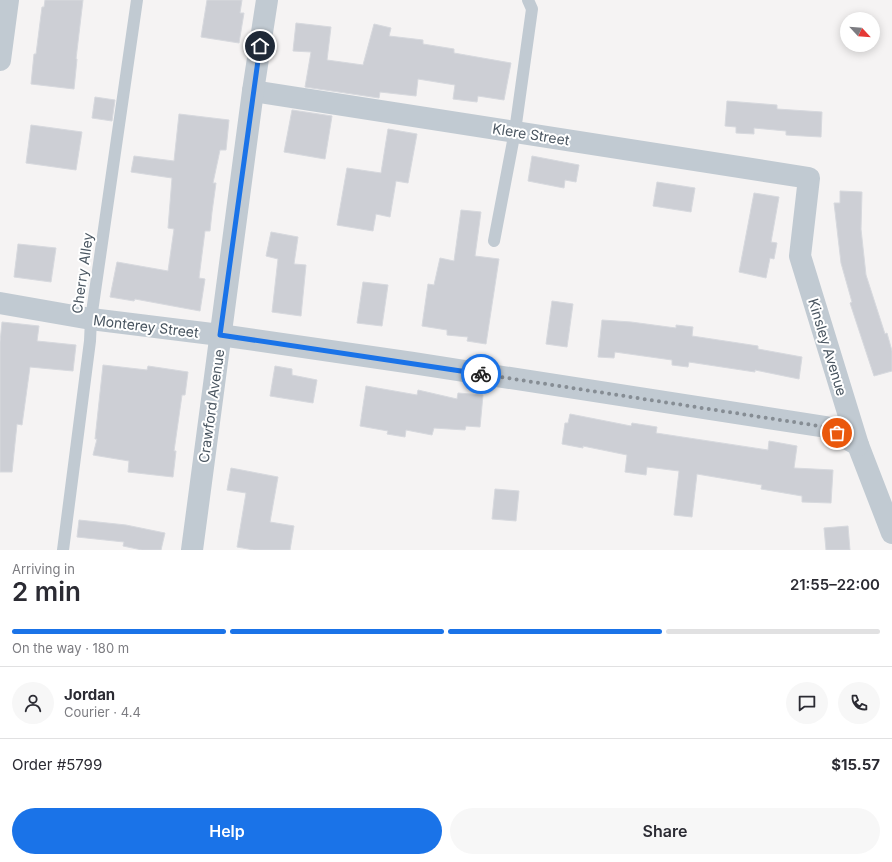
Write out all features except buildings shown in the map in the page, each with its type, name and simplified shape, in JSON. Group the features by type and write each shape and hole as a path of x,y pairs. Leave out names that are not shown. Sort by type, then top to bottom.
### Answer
{"street":[{"path":"0,60 8,0"},
{"name":"Crawford Avenue","path":"192,550 253,91 267,0"},
{"name":"Klere Street","path":"253,91 809,178"},
{"name":"Kinsley Avenue","path":"809,178 800,256 858,446 892,533"},
{"name":"Monterey Street","path":"0,303 91,319 220,335 405,362 826,427 858,446"}],"lane":[{"name":"Cherry Alley","path":"63,550 90,341 91,319 137,0"},
{"path":"494,241 515,131 532,9 528,0"}],"way so far":[{"path":"481,374 826,427 837,433"}],"route":[{"path":"260,46 220,335 481,374"}]}
